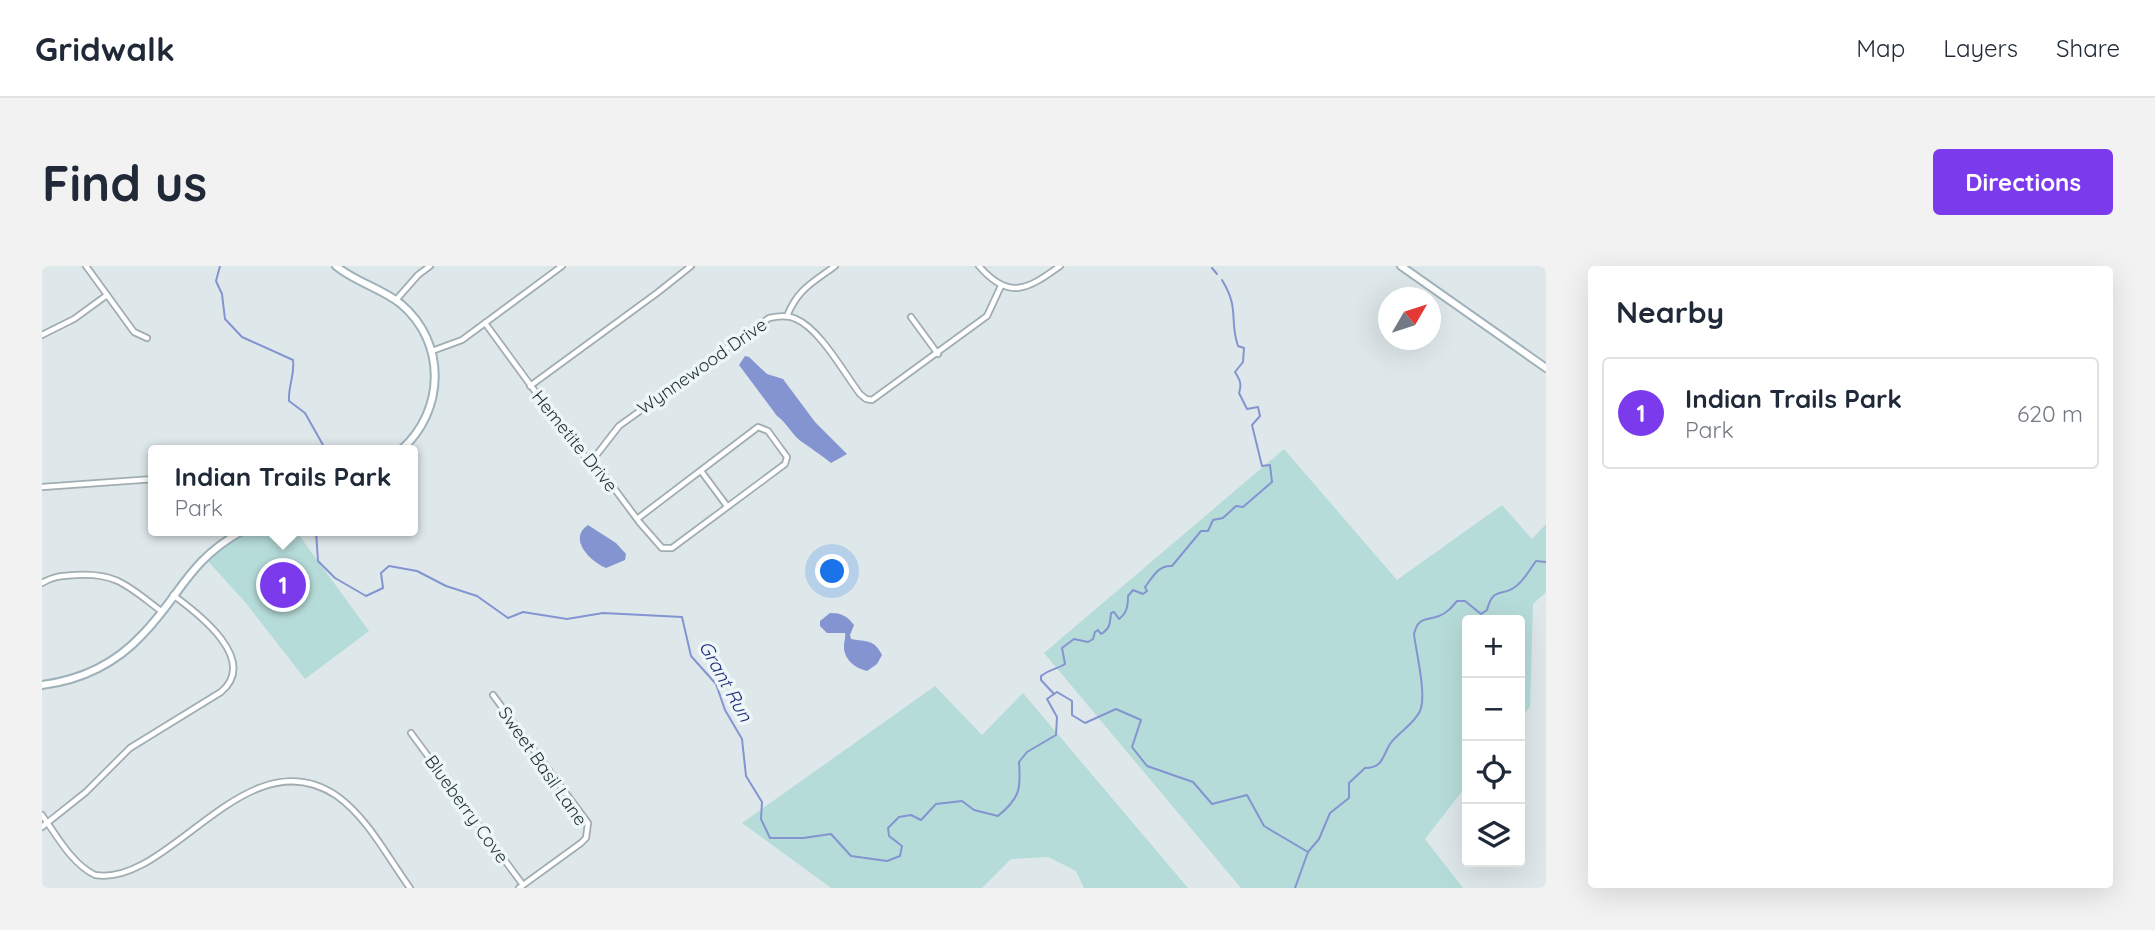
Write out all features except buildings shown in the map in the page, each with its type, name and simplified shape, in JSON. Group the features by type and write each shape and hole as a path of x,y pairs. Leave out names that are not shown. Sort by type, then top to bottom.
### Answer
{"street":[{"path":"86,266 134,332 147,338"},
{"path":"336,266 396,300 419,324 432,351 435,376 432,401 420,429 406,445"},
{"path":"396,300 418,275 430,266"},
{"path":"432,351 462,340 562,266"},
{"path":"530,386 691,266"},
{"path":"787,316 801,291 835,266"},
{"path":"979,266 990,279 1001,286 1011,288 1029,287 1060,266"},
{"path":"1401,266 1546,368"},
{"name":"Wynnewood Drive","path":"591,462 619,426 762,321 776,316 787,316 805,323 860,394 869,400 876,399 987,316 1001,286"},
{"path":"42,335 74,319 107,295"},
{"path":"911,317 938,354"},
{"name":"Hemetite Drive","path":"485,323 578,450 599,468 659,545 672,548 727,507"},
{"path":"637,519 758,427 765,428 787,457 785,464 727,507 701,471"},
{"path":"42,487 148,479"},
{"path":"42,685 70,679 103,666 136,641 204,557 235,536"},
{"path":"42,583 57,576 101,574 124,584 161,611"},
{"path":"42,827 86,792 130,748 222,692 232,681 235,667 230,652 199,616 172,595"},
{"name":"Sweet Basil Lane","path":"494,695 588,823 586,838 582,843 521,887"},
{"name":"Blueberry Cove","path":"411,733 521,887"},
{"path":"150,867 254,794 280,784 298,784 322,789 345,803 365,825 410,888"},
{"path":"42,815 83,867 93,874 113,881"},
{"path":"120,880 130,878"}],"green space":[{"path":"1284,449 1397,580 1502,505 1532,539 1546,524 1546,592 1533,604 1530,707 1525,713 1525,615 1462,615 1462,791 1425,839 1463,888 1241,888 1044,653"},
{"path":"243,536 300,536 369,631 305,679 245,602 206,559"},
{"path":"935,686 982,735 1023,693 1188,888 1084,888 1076,871 1048,857 1011,859 982,888 831,888 742,823"}],"water":[{"path":"745,356 767,374 783,379 815,422 847,454 831,463 798,439 739,365"},
{"path":"588,525 616,543 626,554 625,560 606,568 594,561 584,550 580,537"},
{"path":"830,613 844,616 854,625 851,639 870,642 876,646 882,655 877,664 867,671 851,662 845,655 845,633 827,633 820,626 820,621"}],"waterway":[{"name":"Grant Run","path":"220,266 216,281 222,294 225,319 242,337 293,360 289,401 305,413 323,445"},
{"path":"1212,268 1217,274"},
{"path":"1054,694 1041,680 1041,676 1065,664 1062,648 1074,639 1088,642 1098,630 1101,634 1104,632 1109,625 1111,613 1114,612 1119,619 1124,614 1128,596 1133,590 1143,594 1147,591 1145,587 1156,572 1163,567 1172,566 1201,531 1208,531 1213,520 1223,518 1236,506 1243,507 1272,482 1270,465 1262,466 1252,425 1260,416 1258,407 1247,409 1239,393 1240,382 1235,372 1243,362 1244,348 1238,346 1235,337 1233,307 1222,280"},
{"name":"Grant Run","path":"316,536 318,561 335,578 366,596 383,588 381,573 389,566 417,571 446,586 477,596 508,618 523,612 567,619 603,613 682,617 691,656 716,684 725,710 742,739 746,776 762,802 761,819 770,838 803,838 831,834 851,856 887,861 900,856 902,846 889,836 888,828 899,817 911,815 921,820 936,804 962,801 974,810 998,816 1011,804 1018,792 1019,762 1027,752 1056,735 1057,717 1047,699 1057,692 1072,701 1072,715 1085,723 1116,709 1141,720 1132,747 1147,766 1193,782 1212,804 1247,795 1264,826 1308,852 1295,888"},
{"path":"1308,852 1319,839 1330,813 1349,798 1349,783 1365,768 1379,764 1390,744 1420,711 1422,684 1414,634 1418,625 1423,620 1444,613 1457,601 1465,601 1481,614 1487,610 1495,595 1518,584 1536,561 1546,562"}],"place":[{"name":"Indian Trails Park","path":"283,585"}]}
